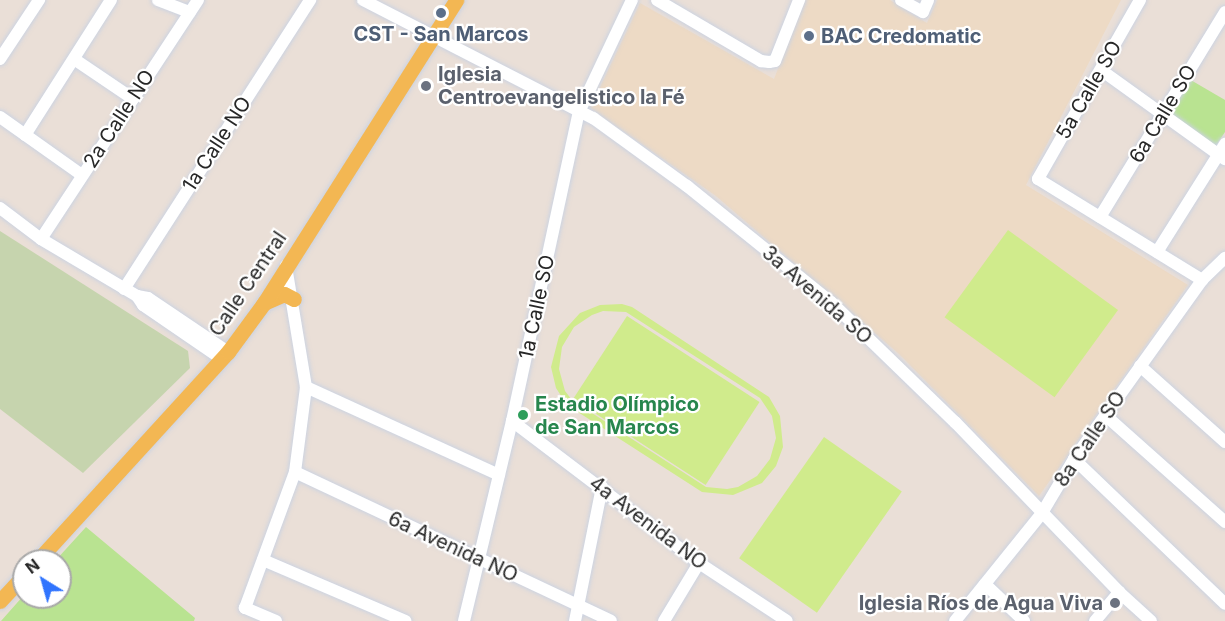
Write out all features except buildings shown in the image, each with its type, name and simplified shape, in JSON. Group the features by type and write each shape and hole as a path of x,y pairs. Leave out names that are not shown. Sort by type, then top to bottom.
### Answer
{"main road":[{"name":"Calle Central","path":"48,549 225,356 264,303 456,0"},
{"path":"264,303 284,294 294,299"},
{"path":"0,601 12,588"}],"street":[{"path":"0,59 39,0"},
{"path":"25,135 111,0"},
{"path":"158,0 190,12"},
{"name":"2a Calle NO","path":"41,238 198,0"},
{"name":"1a Calle NO","path":"124,288 310,0"},
{"name":"3a Avenida SO","path":"363,0 593,118 682,183 831,302 955,422 1119,592 1151,621"},
{"name":"1a Calle SO","path":"464,621 513,421 579,112 632,0"},
{"path":"657,0 761,61 775,61 800,0"},
{"path":"901,0 922,12 928,0"},
{"name":"5a Calle SO","path":"1100,217 1038,179 1140,0"},
{"name":"6a Calle SO","path":"1100,217 1225,12"},
{"path":"74,59 133,99"},
{"path":"1101,70 1223,153 1157,252"},
{"path":"0,117 82,176"},
{"path":"0,208 41,238 137,296 148,298 225,356"},
{"path":"1100,217 1202,279"},
{"name":"8a Calle SO","path":"955,621 1042,513 1074,459 1202,279 1225,258"},
{"path":"276,621 245,608 296,472 306,387 294,299 286,266"},
{"path":"1140,366 1225,442"},
{"path":"306,387 499,476"},
{"path":"1105,416 1225,522"},
{"name":"4a Avenida NO","path":"513,421 699,563 787,621"},
{"path":"1074,459 1225,604"},
{"name":"6a Avenida NO","path":"296,472 611,621"},
{"path":"575,621 602,488"},
{"path":"263,561 405,621"},
{"path":"664,621 699,563"},
{"path":"985,584 1024,621"},
{"path":"1095,621 1119,592"}],"shaded area":[{"path":"805,0 890,0 927,23 937,0 1121,0 1026,185 1188,285 1039,496 899,354 716,196 590,108 640,3 774,79"}],"green space":[{"path":"1189,79 1225,100 1225,132 1215,147 1167,115"},
{"path":"1008,230 1118,310 1055,397 945,317"},
{"path":"0,231 188,351 190,368 83,473 0,409"},
{"path":"622,304 632,307 769,397 780,416 783,447 776,466 762,483 733,495 702,492 567,405 556,388 551,367 559,336 580,313 600,305","holes":["603,311 626,312 760,398 772,416 776,438 770,459 757,476 738,487 727,489 706,487 572,400 565,391 559,369 562,347 574,327 592,315"]},
{"path":"627,316 760,402 706,485 573,399"},
{"path":"824,437 902,491 817,613 739,558"},
{"path":"86,527 195,618 194,621 1,621 12,609 72,609 72,549 66,549"}],"place":[{"name":"CST - San Marcos","path":"441,13"},
{"name":"BAC Credomatic","path":"809,36"},
{"name":"Iglesia Centroevangelistico la Fé","path":"426,86"},
{"name":"Estadio Olímpico de San Marcos","path":"523,415"},
{"name":"Iglesia Ríos de Agua Viva","path":"1115,603"}]}
